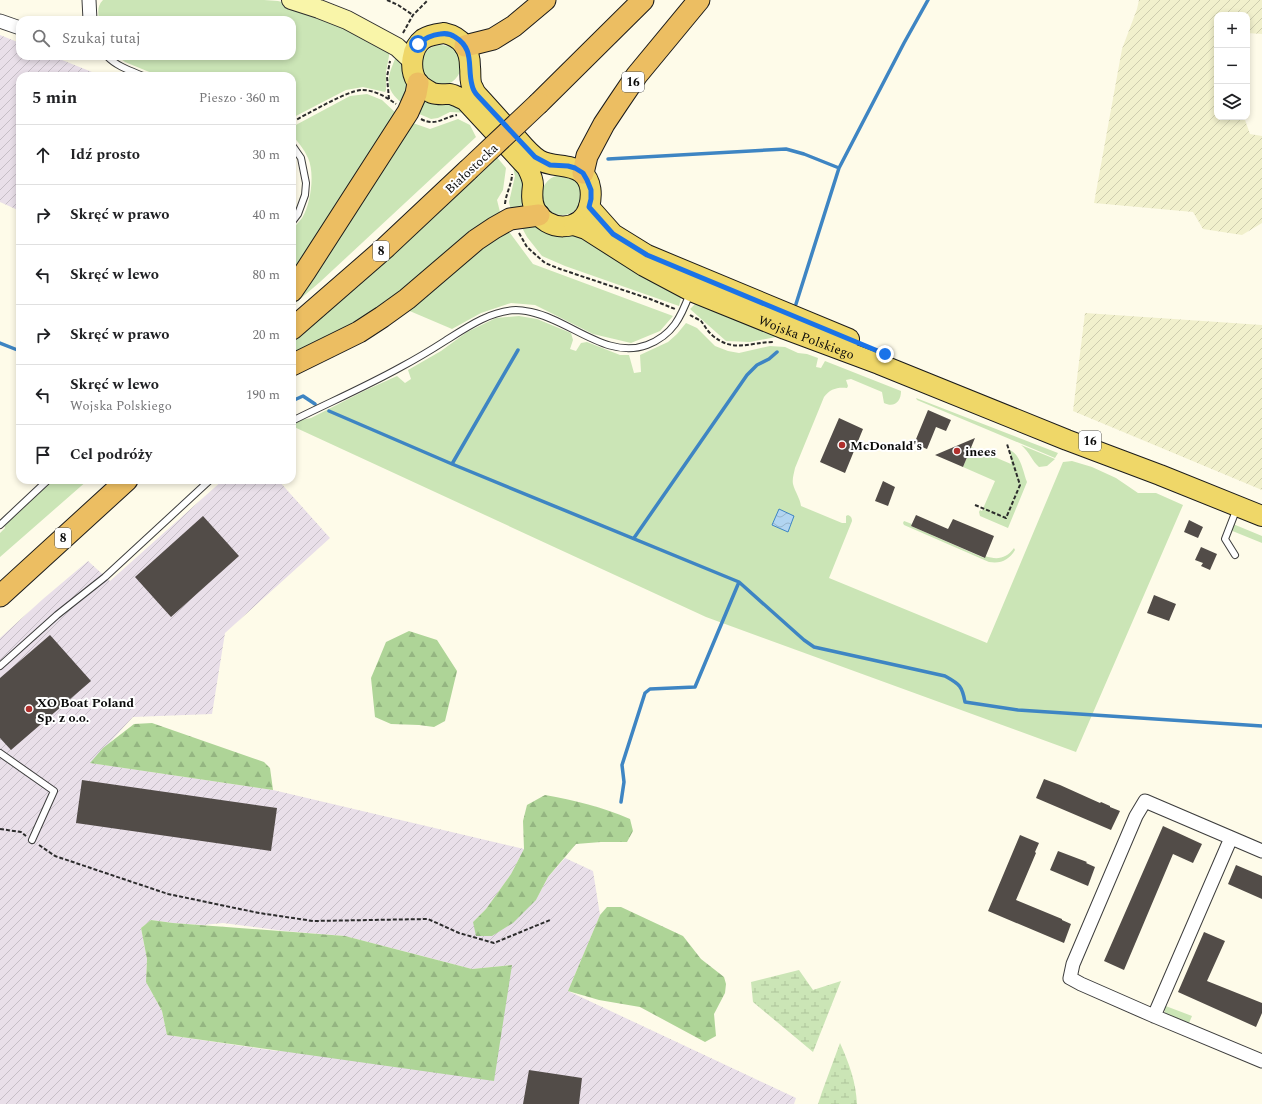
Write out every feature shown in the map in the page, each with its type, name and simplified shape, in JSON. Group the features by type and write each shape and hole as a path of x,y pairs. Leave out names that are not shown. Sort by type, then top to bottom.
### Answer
{"highway":[{"path":"465,46 493,40 514,26 545,0"},
{"name":"Białostocka","path":"536,99 627,0"},
{"name":"Białostocka","path":"296,326 385,248 465,166 644,0"},
{"name":"16","path":"583,173 587,156 607,119 637,75 699,0"},
{"path":"296,285 408,112 416,94 418,83"},
{"name":"Białostocka","path":"296,312 465,166"},
{"path":"296,363 354,334 382,317 407,299 476,240 494,228 510,219 539,215"},
{"name":"8","path":"0,578 103,484"},
{"name":"8","path":"0,596 123,484"}],"main road":[{"path":"291,0 352,22 397,47 412,61"},
{"path":"327,0 410,39 424,39"},
{"path":"539,215 534,209 531,193 533,184 527,167 474,101 470,79 469,55 465,46 452,35 444,33 433,35 424,39 418,44 412,61 413,74 418,83 433,93 441,95 451,94 465,100 474,101 535,157 550,165 568,166 583,173 591,190 591,199 586,214 574,225"},
{"name":"Wojska Polskiego","path":"589,207 613,234 625,242 694,283 785,329 879,364 917,374 1067,440 1262,516"},
{"name":"16","path":"539,215 553,225 574,225"},
{"name":"Wojska Polskiego","path":"574,225 586,229 644,266 694,283"}],"street":[{"path":"90,0 90,16"},
{"path":"0,21 16,27"},
{"path":"1262,851 1145,801 1133,823 1074,964 1070,978 1154,1016 1262,1061"},
{"path":"1154,1016 1231,838"}],"lane":[{"path":"112,60 134,72"},
{"path":"296,151 301,158 306,183 305,195 296,217"},
{"path":"296,419 402,367 474,323 504,311 518,310 539,314 604,344 631,349 642,347 655,342 671,330 683,312 694,283"},
{"path":"0,525 44,484"},
{"path":"0,666 57,615 105,577 206,484"},
{"path":"1235,555 1225,538 1238,506"},
{"path":"0,753 54,791 32,840"}],"path":[{"path":"387,0 413,15"},
{"path":"975,505 1006,518 1020,485 1007,444"},
{"path":"0,829 21,832 55,856 168,894 259,913 313,921 428,919 459,933 494,943 550,920"}],"shaded area":[{"path":"0,35 16,41 16,60 62,60 92,72 16,72 16,209 0,202"},
{"path":"219,484 282,484 330,538 225,633 212,714 133,717 91,763 273,790 524,849 511,874 486,909 473,922 536,900 548,877 565,858 593,871 600,915 568,991 796,1098 794,1104 0,1104 0,638 88,561 110,581","holes":["151,920 203,925 223,923 285,931 345,936 472,969 512,965 277,1051 167,1035 162,1011 146,982 147,959 141,928"]}],"green space":[{"path":"103,0 264,0 278,1 304,8 346,24 389,53 386,72 386,90 385,92 363,87 346,90 296,116 296,72 149,72 122,60 296,60 296,16 98,16 101,2"},
{"path":"1139,0 1262,0 1262,34 1250,33 1250,12 1214,12 1214,120 1245,120 1250,134 1262,136 1262,223 1242,235 1203,229 1193,212 1094,203 1122,49"},
{"path":"437,45 445,45 452,48 458,54 461,65 458,76 452,82 445,85 437,85 430,82 424,76 421,69 421,61 424,54 430,48"},
{"path":"397,54 403,63 410,91 405,106 393,93 389,82 389,76"},
{"path":"367,94 382,100 398,115 296,267 296,225 302,218 308,205 312,180 308,158 296,140 296,125 350,96"},
{"path":"423,96 461,105 470,113 450,112 438,118 431,119 417,113"},
{"path":"458,119 470,125 476,137 296,303 296,297 309,280 410,122 430,129"},
{"path":"510,155 524,172 527,208 511,211 509,202 515,176"},
{"path":"496,156 506,168 503,190 497,200 501,216 389,303 338,333 296,354 296,333"},
{"path":"558,175 566,175 573,178 579,184 582,195 579,206 573,212 566,215 558,215 551,212 545,206 542,199 542,191 545,184 551,178"},
{"path":"519,222 582,233 677,289 681,298 679,306 565,266 542,256 527,237"},
{"path":"507,229 533,264 673,316 660,331 631,343 593,334 535,305 511,303 481,313 452,329 405,309"},
{"path":"696,303 821,352 776,337 750,342 726,341 690,309"},
{"path":"1085,313 1262,325 1262,490 1073,411"},
{"path":"519,316 537,319 571,333 573,340 570,349 576,351 581,343 587,342 620,355 629,355 634,373 641,372 640,355 668,342 686,323 697,328 715,346 728,351 739,353 770,346 785,347 798,353 807,354 818,358 816,367 821,368 825,361 901,391 898,401 891,405 884,403 882,392 851,379 846,380 848,386 847,388 837,388 831,390 824,397 795,468 793,480 794,487 801,506 842,523 846,523 846,516 848,515 852,518 829,578 987,643 1063,462 1072,461 1092,467 1116,478 1138,493 1156,493 1183,505 1076,752 706,617 296,428 296,421 311,418 397,376 405,383 411,379 408,370 441,351 467,332 496,318"},
{"path":"916,398 1058,453 1055,458 917,400"},
{"path":"1021,445 1055,459 1047,466 1039,467"},
{"path":"971,447 1011,464 1010,450 1014,452 1021,464 1027,482 1008,528 980,516 979,512 980,510 982,511 995,481 963,467"},
{"path":"49,484 83,484 0,557 0,533 5,528 4,525"},
{"path":"904,521 912,524 911,526 984,558 985,556 1001,558 1011,552 1014,548 1015,550 1007,559 1001,562 989,562 904,525"},
{"path":"1233,524 1262,536 1262,543 1230,530"},
{"path":"409,631 437,640 457,671 445,721 434,727 391,724 375,717 371,678 386,642"},
{"path":"152,723 264,762 270,768 273,790 90,763 103,748 134,724"},
{"path":"545,795 588,804 630,819 633,831 627,842 576,844 548,877 536,900 513,923 492,936 476,936 473,922 486,909 511,874 524,849 523,821 527,805"},
{"path":"607,907 621,907 683,936 701,959 724,977 726,984 725,993 714,1014 716,1036 705,1042 640,1007 599,1000 568,991 600,915"},
{"path":"151,920 345,936 472,969 512,965 494,1081 167,1035 162,1011 146,982 147,959 141,928"},
{"path":"799,970 813,990 841,981 813,1052 753,1002 751,982"},
{"path":"1163,1005 1192,1016 1189,1023 1165,1013"},
{"path":"840,1043 852,1073 857,1104 818,1104 822,1092"}],"water":[{"path":"779,509 794,516 788,532 772,525"}],"building":[{"path":"928,410 951,420 946,431 936,427 927,449 914,444"},
{"name":"McDonald's","path":"839,418 863,429 845,473 820,462"},
{"name":"inees","path":"975,438 963,467 935,455"},
{"path":"883,481 895,487 888,506 875,501"},
{"path":"916,515 948,529 953,519 994,536 985,558 911,526"},
{"path":"203,516 239,556 171,617 135,577"},
{"path":"1189,520 1203,527 1198,538 1184,532"},
{"path":"1201,547 1217,554 1210,570 1201,566 1203,563 1195,560"},
{"path":"1154,595 1176,604 1169,621 1147,613"},
{"name":"XO Boat Poland Sp. z o.o.","path":"50,635 91,681 11,750 0,738 0,678"},
{"path":"1044,779 1120,811 1111,830 1036,798"},
{"path":"82,780 277,808 271,851 76,823"},
{"path":"1163,826 1202,844 1193,863 1173,854 1124,970 1104,961"},
{"path":"1020,835 1039,843 1016,900 1071,924 1064,943 988,911"},
{"path":"1058,851 1087,862 1086,863 1095,867 1088,886 1050,870"},
{"path":"1236,865 1262,876 1262,899 1228,884"},
{"path":"1204,932 1225,941 1207,981 1262,1003 1262,1013 1256,1027 1178,992"},
{"path":"529,1070 582,1078 579,1104 523,1104"}],"waterway":[{"path":"796,304 839,168 928,0"},
{"path":"608,159 786,149 804,154 839,168"},
{"path":"0,343 16,349"},
{"path":"452,464 518,350"},
{"path":"634,538 747,375 757,365 769,359 777,352"},
{"path":"296,399 303,396 315,404"},
{"path":"329,411 452,464 739,582 804,640 814,647 945,676 954,681 961,688 965,702 1018,710 1262,726"},
{"path":"621,802 624,782 622,765 645,693 650,689 695,687 739,582"}],"place":[{"name":"McDonald's","path":"842,445"},
{"name":"inees","path":"957,451"},
{"name":"XO Boat Poland Sp. z o.o.","path":"29,709"}],"route":[{"path":"418,44 424,39 433,35 444,33 452,35 458,39 465,46 469,55 470,79 472,88 478,96 535,157 550,165 568,166 583,173 591,190 589,207 613,234 625,242 647,255 885,354"}]}
